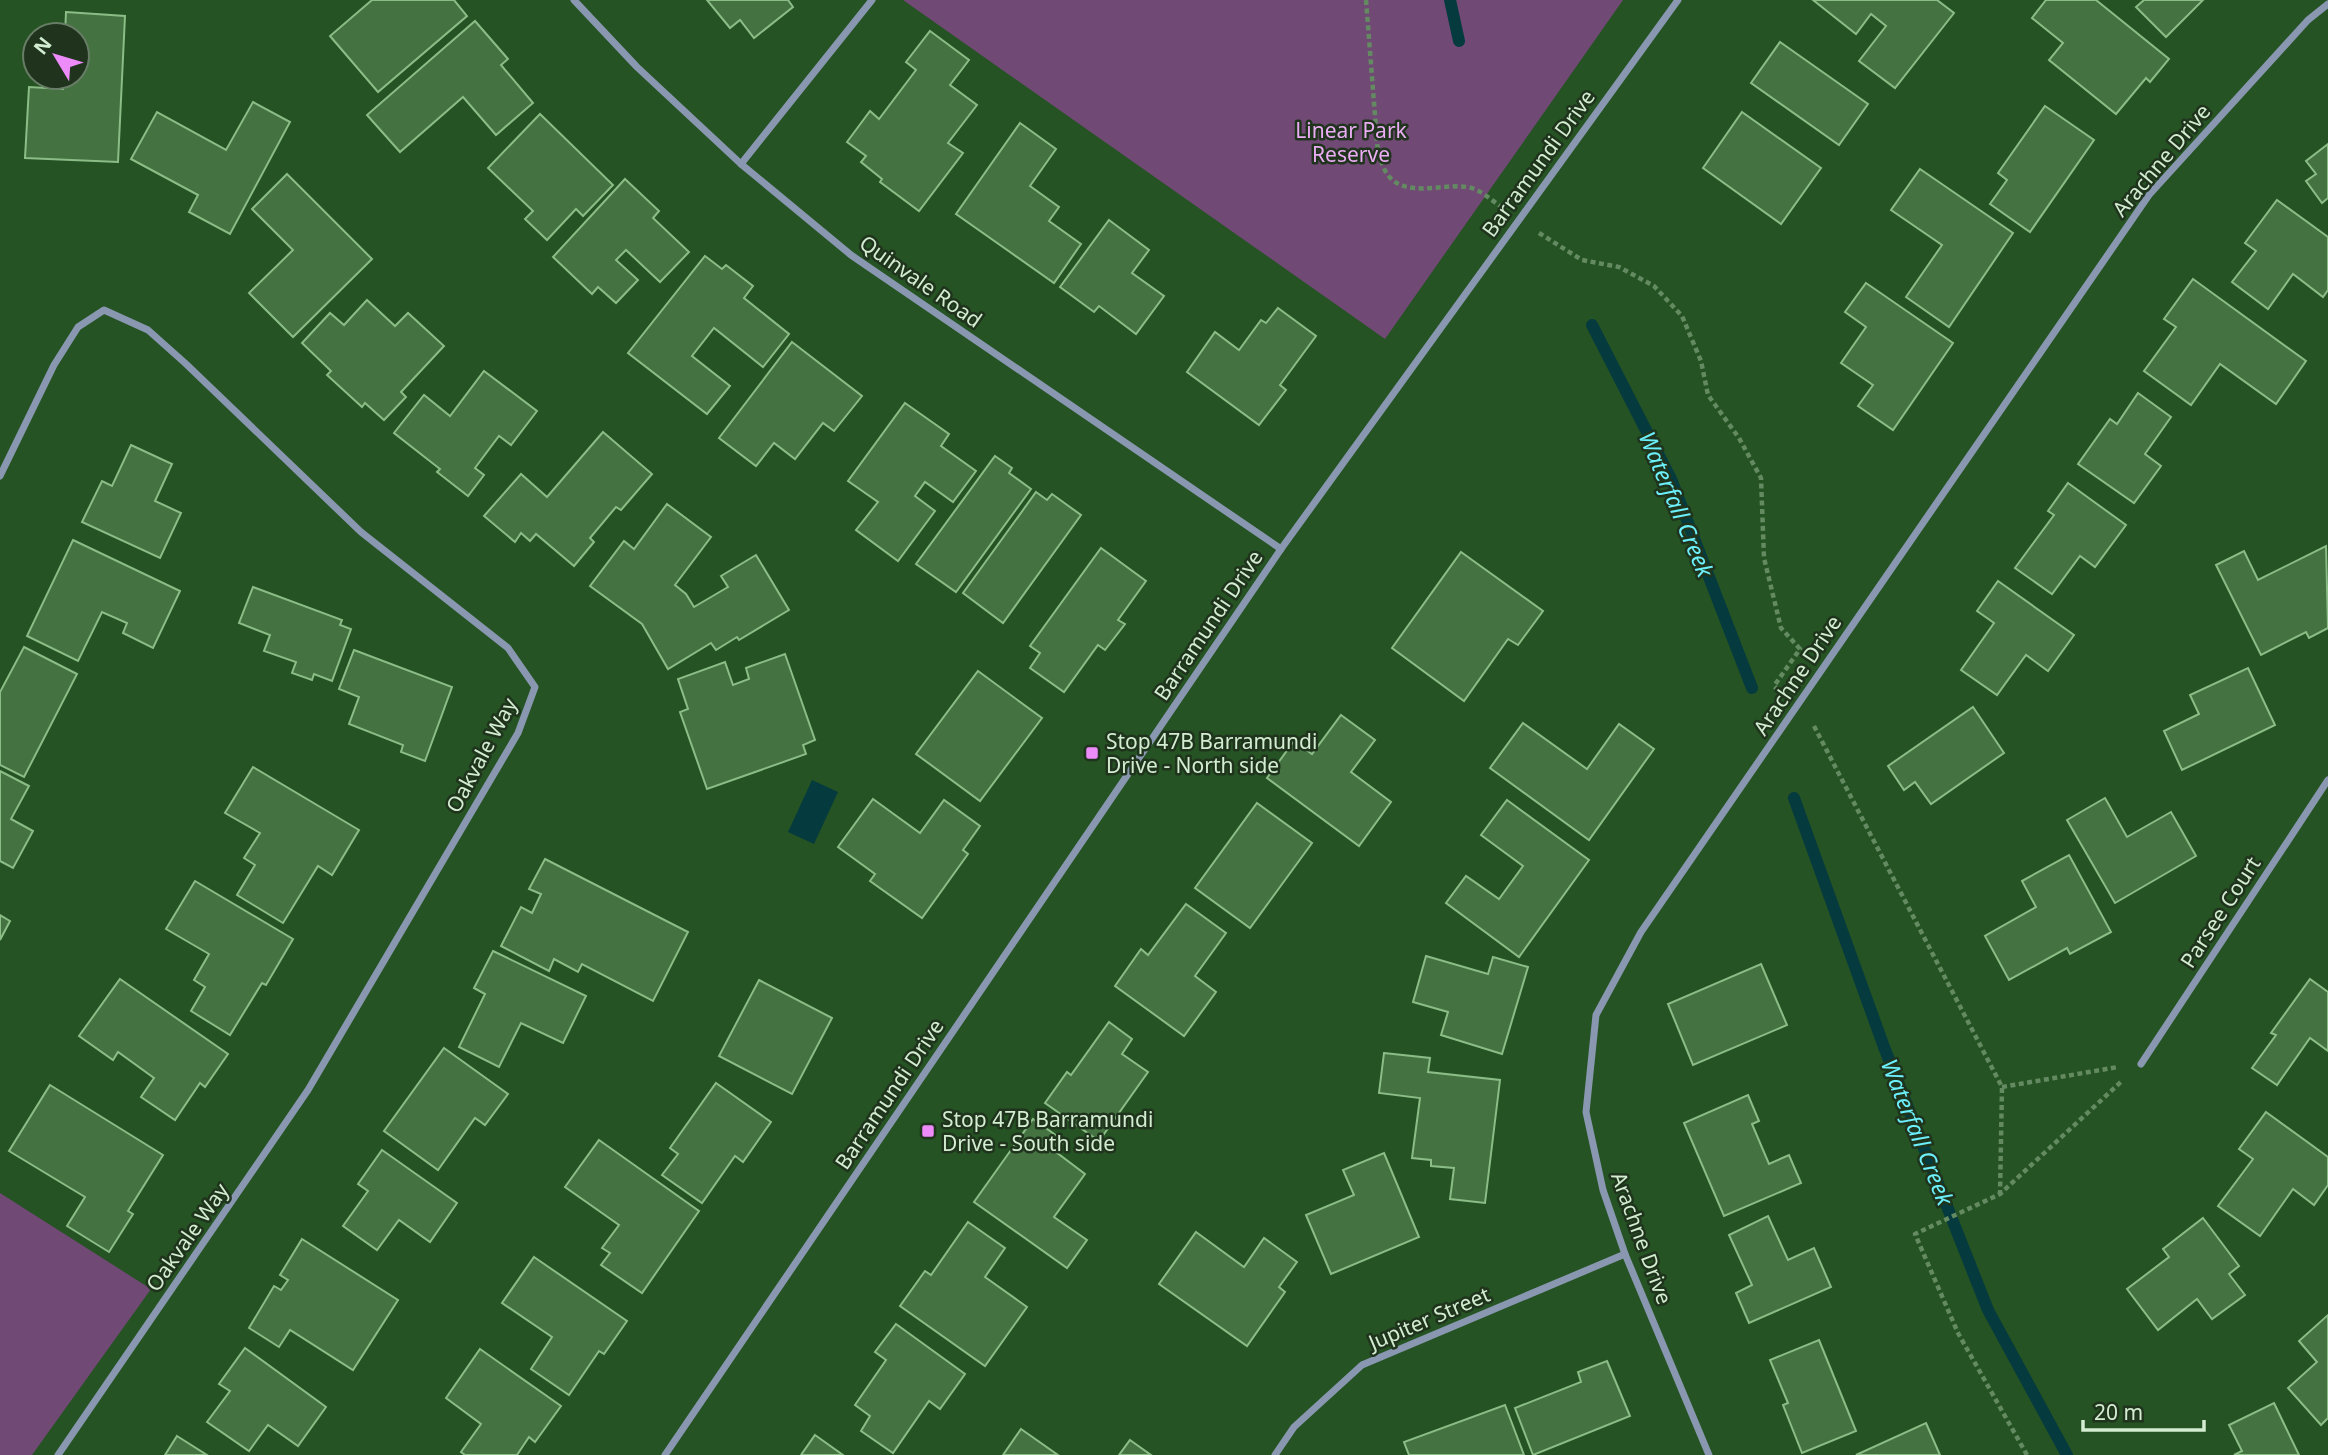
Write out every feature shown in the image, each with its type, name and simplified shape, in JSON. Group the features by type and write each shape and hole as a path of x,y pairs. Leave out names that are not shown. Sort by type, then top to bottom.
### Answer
{"street":[{"name":"Quinvale Road","path":"574,0 637,67 741,164 851,255 1280,550"},
{"path":"741,164 872,0"},
{"name":"Barramundi Drive","path":"665,1455 1280,550 1678,0"},
{"name":"Arachne Drive","path":"1709,1455 1625,1254 1602,1189 1587,1112 1595,1015 1642,932 2149,195 2308,20 2328,4"},
{"name":"Oakvale Way","path":"0,476 54,365 78,327 104,310 148,330 167,346 361,532 508,648 535,687 518,733 308,1090 58,1455"},
{"name":"Parsee Court","path":"2141,1064 2328,780"},
{"name":"Jupiter Street","path":"1275,1455 1294,1427 1362,1364 1625,1254"}],"path":[{"path":"1366,0 1378,154 1388,175 1401,186 1466,186 1478,190 1582,260 1619,267 1654,286 1682,316 1701,361 1708,395 1739,438 1761,478 1764,558 1781,628 1800,649 1774,686 1814,726 2002,1087 2000,1194"},
{"path":"2002,1087 2141,1064"},
{"path":"2027,1455 1958,1333 1915,1234 2000,1194 2141,1064"}],"green space":[{"name":"Linear Park Reserve","path":"903,0 1623,0 1385,339"},
{"path":"0,1193 151,1289 32,1455 0,1455"}],"water":[{"path":"812,780 838,792 814,844 788,832"}],"building":[{"path":"372,0 454,0 467,16 378,92 330,36"},
{"path":"707,0 788,0 793,7 754,38 740,20 730,28"},
{"path":"1813,0 1937,0 1954,13 1895,88 1859,61 1886,26 1871,14 1856,34"},
{"path":"2046,0 2096,0 2169,59 2150,82 2146,78 2116,114 2049,60 2063,43 2032,18"},
{"path":"2144,0 2203,0 2166,37 2136,7"},
{"path":"66,12 125,16 118,162 25,158 29,91 91,91 91,21 66,21"},
{"path":"475,21 508,59 501,65 533,103 496,135 463,97 400,152 367,115"},
{"path":"930,31 969,60 950,85 977,105 948,143 963,153 919,211 880,182 882,179 861,162 866,156 847,142 870,111 879,119 916,70 906,62"},
{"path":"1780,42 1868,104 1839,145 1751,83"},
{"path":"253,102 290,122 230,234 189,212 198,195 131,159 157,112 226,150"},
{"path":"2045,106 2094,140 2030,232 1990,204 2007,180 1998,173"},
{"path":"1742,112 1821,168 1781,224 1703,168"},
{"path":"540,114 613,185 583,216 576,209 547,240 525,219 533,211 488,168"},
{"path":"1020,123 1056,149 1030,186 1059,207 1049,221 1081,244 1054,283 956,214"},
{"path":"2328,144 2328,198 2322,203 2306,181 2316,174 2306,161"},
{"path":"1920,169 2013,233 1949,327 1906,297 1942,245 1891,210"},
{"path":"287,174 372,259 293,337 249,293 293,250 252,209"},
{"path":"625,179 659,211 653,218 689,252 660,282 626,250 616,260 638,280 616,303 598,287 592,294 553,257"},
{"path":"2277,200 2328,237 2328,290 2323,297 2293,274 2268,309 2232,282 2256,251 2245,243"},
{"path":"1109,220 1149,250 1132,273 1164,296 1136,334 1099,306 1094,312 1060,287"},
{"path":"705,256 722,269 726,265 753,286 744,298 789,334 763,367 714,328 692,356 730,386 707,414 628,353"},
{"path":"2193,279 2306,361 2276,404 2220,364 2191,405 2144,371 2176,327 2164,319"},
{"path":"1866,283 1953,343 1893,430 1858,406 1873,385 1841,363 1866,327 1845,312"},
{"path":"367,300 395,326 408,313 444,346 401,392 406,397 384,420 365,403 362,407 327,375 331,371 302,343 330,313 344,325"},
{"path":"1278,308 1316,336 1280,385 1286,390 1259,425 1187,372 1215,332 1239,350 1261,320 1266,323"},
{"path":"792,342 862,396 834,431 823,423 795,459 774,443 756,466 719,438"},
{"path":"484,371 537,411 511,445 499,436 475,468 484,475 468,496 437,472 440,469 394,433 424,395 450,416"},
{"path":"2138,393 2171,417 2145,454 2161,466 2134,503 2078,464 2110,419 2117,424"},
{"path":"905,403 949,434 941,446 976,471 953,502 925,482 915,496 935,511 898,561 856,530 878,502 848,481"},
{"path":"603,432 652,474 621,510 616,507 590,538 594,542 574,566 536,534 530,541 521,533 515,542 484,516 521,474 547,497"},
{"path":"131,445 172,464 155,501 181,513 160,558 82,522 102,481 112,486"},
{"path":"995,456 1012,468 1009,473 1031,489 956,592 916,564"},
{"path":"2068,483 2126,525 2095,567 2080,556 2052,594 2015,568 2054,515 2048,511"},
{"path":"1036,492 1047,500 1052,494 1081,515 1003,623 963,593"},
{"path":"667,504 711,537 675,585 686,594 694,607 728,587 721,576 756,555 789,610 739,640 737,637 716,650 711,643 668,669 642,624 590,586 624,541 634,549"},
{"path":"73,540 180,591 153,648 123,633 127,623 102,612 78,661 27,636"},
{"path":"2326,546 2328,628 2309,638 2306,632 2261,655 2216,565 2244,551 2258,580"},
{"path":"1101,548 1146,581 1118,620 1125,624 1105,650 1098,645 1064,692 1030,668 1040,653 1030,646"},
{"path":"1461,552 1543,611 1518,645 1508,639 1464,701 1392,648"},
{"path":"1998,581 2074,635 2048,671 2026,655 1997,695 1961,670 1994,623 1977,611"},
{"path":"253,587 342,620 340,625 351,629 332,681 314,674 312,680 292,673 296,662 264,651 270,635 239,623"},
{"path":"24,647 77,674 24,777 0,765 0,692"},
{"path":"354,650 452,687 425,761 401,752 403,745 349,724 359,697 339,689"},
{"path":"785,654 815,740 803,745 806,754 707,789 680,712 688,709 678,679 725,662 733,685 749,679 746,668"},
{"path":"2248,668 2275,725 2182,770 2164,731 2199,714 2190,695"},
{"path":"978,671 1042,718 980,801 916,754"},
{"path":"1973,707 2004,753 1931,804 1915,782 1904,790 1888,766"},
{"path":"1341,715 1375,740 1351,772 1391,802 1359,846 1267,778 1294,741 1312,754"},
{"path":"1523,723 1587,769 1619,724 1654,749 1589,840 1490,768"},
{"path":"253,767 359,830 332,875 318,866 283,923 237,895 255,865 244,858 260,833 225,813"},
{"path":"0,771 29,786 11,819 33,831 13,868 0,861"},
{"path":"2105,798 2127,837 2171,812 2196,856 2115,903 2067,820"},
{"path":"873,799 920,833 944,800 980,826 963,850 968,854 922,918 870,881 875,874 838,847"},
{"path":"1507,800 1589,860 1519,957 1446,903 1466,876 1499,899 1523,866 1481,835"},
{"path":"1257,803 1312,843 1250,928 1195,888"},
{"path":"2069,855 2111,932 2070,954 2067,948 2009,980 1985,936 2036,907 2022,881"},
{"path":"545,859 688,932 653,1001 582,964 578,972 554,959 549,971 501,946 521,907 532,913 541,894 529,889"},
{"path":"195,881 293,939 266,985 262,983 230,1035 191,1011 205,987 194,980 209,954 166,929"},
{"path":"1186,904 1226,933 1195,976 1216,992 1184,1036 1115,986 1141,949 1148,955"},
{"path":"0,915 10,921 0,940"},
{"path":"493,951 586,996 563,1043 521,1023 499,1067 459,1047 485,994 474,988"},
{"path":"1426,956 1488,974 1493,957 1528,967 1502,1054 1441,1035 1448,1012 1413,1002"},
{"path":"1761,964 1787,1025 1693,1065 1668,1004"},
{"path":"120,979 228,1054 205,1087 200,1083 175,1120 141,1097 154,1078 118,1052 113,1060 79,1036"},
{"path":"2310,979 2328,992 2328,1051 2310,1038 2277,1085 2252,1068 2276,1035 2271,1033"},
{"path":"759,980 832,1018 792,1094 719,1056"},
{"path":"1109,1022 1132,1039 1122,1054 1148,1072 1099,1141 1045,1103 1067,1072 1071,1075"},
{"path":"444,1048 508,1094 485,1125 475,1118 438,1170 384,1131"},
{"path":"1384,1053 1430,1058 1428,1072 1500,1080 1485,1203 1450,1199 1454,1168 1431,1166 1431,1160 1412,1158 1420,1098 1379,1093"},
{"path":"716,1083 771,1122 743,1162 735,1156 702,1203 662,1175 678,1154 670,1148"},
{"path":"50,1085 163,1155 128,1211 133,1214 109,1252 67,1226 85,1197 9,1151"},
{"path":"1748,1095 1759,1121 1752,1124 1769,1164 1789,1155 1801,1183 1724,1216 1684,1123"},
{"path":"2266,1112 2328,1157 2328,1185 2314,1205 2293,1189 2260,1236 2218,1206 2253,1159 2239,1149"},
{"path":"1033,1119 1064,1141 1056,1152 1085,1174 1054,1217 1087,1240 1067,1268 974,1202"},
{"path":"599,1140 699,1211 642,1293 601,1265 610,1253 602,1248 619,1225 565,1187"},
{"path":"382,1150 457,1203 430,1242 399,1220 377,1250 343,1226 368,1191 358,1184"},
{"path":"1384,1153 1419,1237 1331,1274 1306,1215 1354,1195 1343,1170"},
{"path":"1768,1216 1788,1260 1814,1248 1831,1287 1749,1323 1736,1293 1752,1285 1729,1235"},
{"path":"2203,1218 2239,1266 2229,1274 2245,1295 2212,1319 2197,1299 2158,1330 2127,1289 2169,1257 2163,1249"},
{"path":"968,1222 1005,1248 985,1277 1027,1307 985,1366 900,1306 925,1271 931,1275"},
{"path":"1196,1232 1244,1267 1264,1238 1297,1262 1279,1287 1285,1292 1247,1346 1159,1284"},
{"path":"302,1239 398,1300 353,1370 290,1330 279,1347 249,1328 274,1286 281,1290 288,1280 280,1275"},
{"path":"534,1257 627,1321 604,1354 599,1351 569,1395 531,1369 552,1337 502,1303"},
{"path":"2328,1315 2328,1418 2321,1425 2288,1388 2317,1362 2299,1341"},
{"path":"896,1324 965,1374 940,1409 929,1401 893,1453 861,1431 870,1416 855,1405 886,1360 875,1352"},
{"path":"1819,1340 1856,1431 1802,1453 1783,1405 1788,1403 1770,1360"},
{"path":"245,1348 326,1407 298,1446 268,1425 249,1451 207,1422 230,1391 219,1384"},
{"path":"480,1349 561,1406 535,1442 529,1437 517,1455 465,1455 461,1452 481,1424 446,1398"},
{"path":"1607,1361 1630,1416 1533,1455 1515,1408 1581,1382 1578,1372"},
{"path":"2274,1403 2299,1455 2234,1455 2242,1451 2229,1425"},
{"path":"1505,1405 1524,1455 1409,1455 1404,1442"},
{"path":"1926,1423 1940,1455 1856,1455"},
{"path":"1021,1429 1058,1455 1003,1455"},
{"path":"815,1435 843,1455 801,1455"},
{"path":"177,1436 207,1455 165,1455"},
{"path":"1130,1440 1151,1455 1119,1455"}],"waterway":[{"name":"Waterfall Creek","path":"1450,0 1459,41"},
{"name":"Waterfall Creek","path":"1592,325 1671,479 1752,688"},
{"name":"Waterfall Creek","path":"1794,798 1884,1047 1988,1310 2067,1455"}],"place":[{"name":"Stop 47B Barramundi Drive - North side","path":"1092,753"},
{"name":"Stop 47B Barramundi Drive - South side","path":"928,1131"}]}
